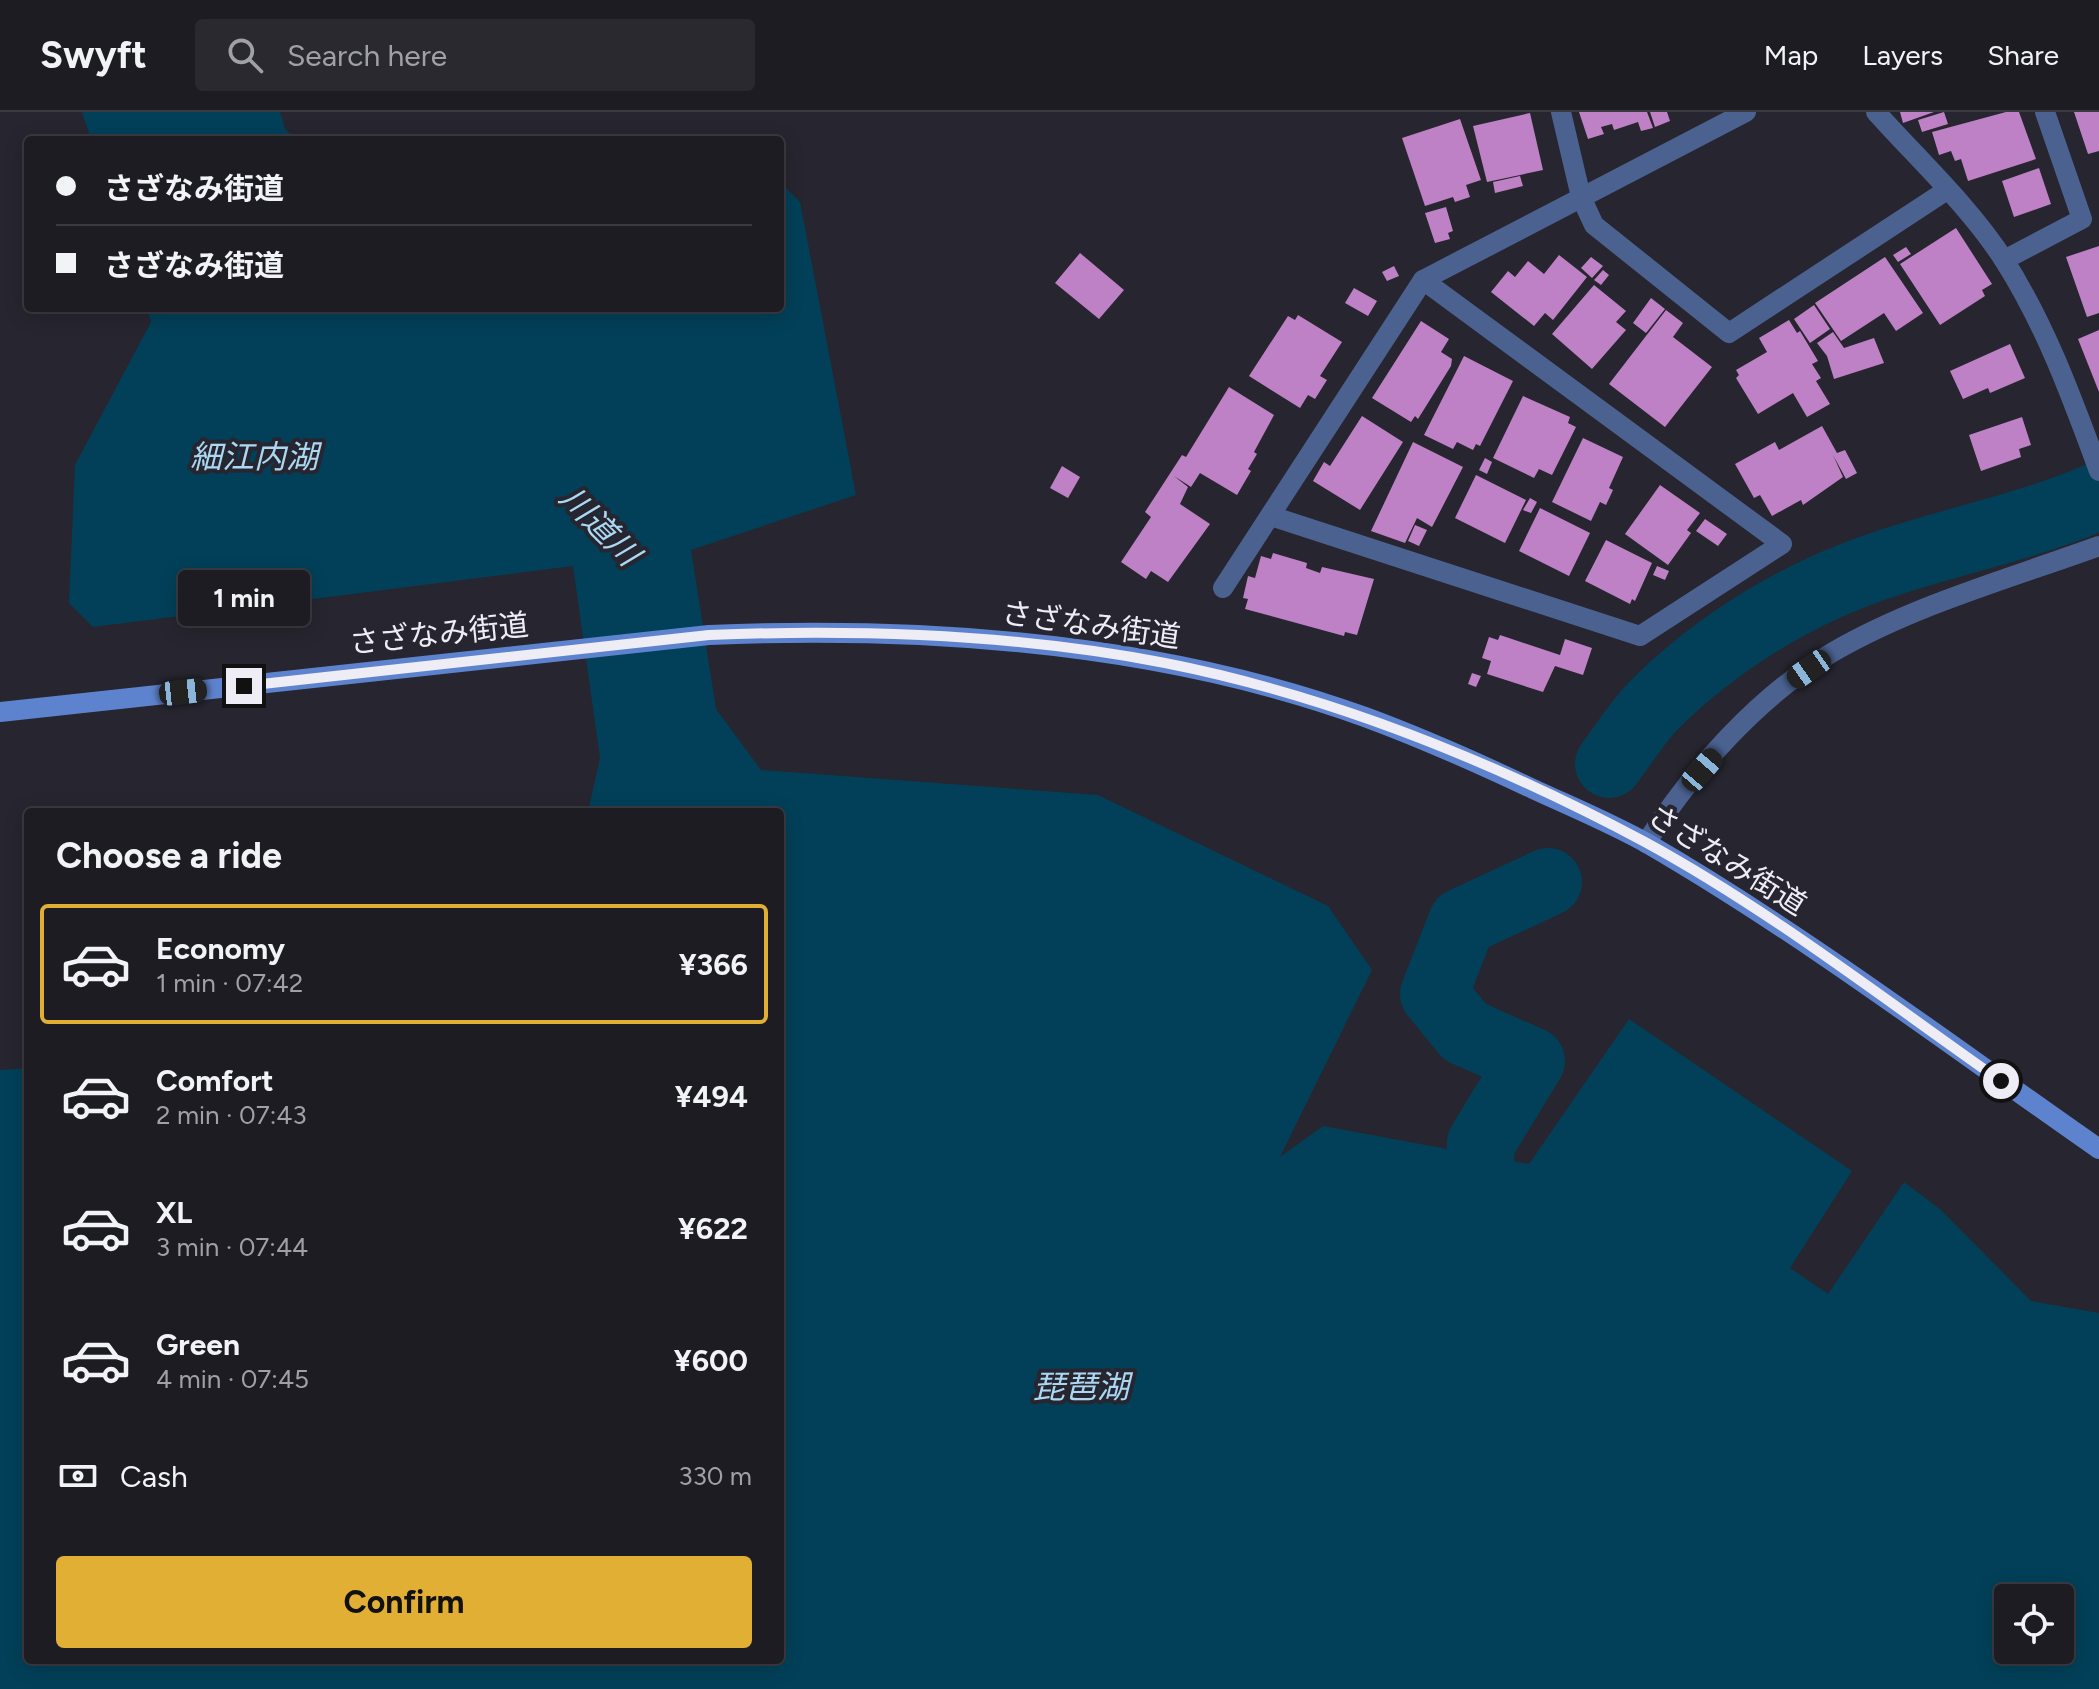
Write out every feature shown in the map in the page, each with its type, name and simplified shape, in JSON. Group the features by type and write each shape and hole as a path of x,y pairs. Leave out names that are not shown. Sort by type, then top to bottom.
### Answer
{"main road":[{"name":"さざなみ街道","path":"0,712 709,635 771,632 953,637 1164,663 1363,716 1465,757 1646,843 1757,911 2099,1149"}],"street":[{"path":"1561,112 1581,197 1594,225 1729,333 1947,190"},
{"path":"1223,588 1423,280 1746,112"},
{"path":"1876,112 1947,190 2004,260 2055,352 2096,463"},
{"path":"2004,260 2082,219 2045,112"},
{"path":"1271,516 1640,636 1782,544 1423,280"},
{"path":"1646,843 1666,812 1750,715 1831,653 1887,624 2099,546"}],"water":[{"path":"82,112 280,112 285,129 293,136 90,136"},
{"name":"琵琶湖","path":"784,186 800,202 856,495 691,550 716,709 761,770 1098,795 1328,906 1372,970 1280,1157 1323,1126 1529,1164 1629,1019 1852,1171 1790,1268 1828,1294 1904,1182 1941,1210 2031,1301 2099,1313 2099,1689 0,1689 0,1070 24,1068 24,1664 784,1664 784,808 589,808 600,758 573,566 93,627 69,603 75,465 151,322 148,312 784,312"}],"building":[{"path":"1579,112 1647,112 1653,128 1641,131 1638,122 1614,130 1612,124 1601,127 1604,134 1588,139"},
{"path":"1650,112 1667,112 1670,121 1655,127"},
{"path":"1900,112 1934,112 1903,123"},
{"path":"1944,112 1948,124 1922,132 1918,120"},
{"path":"2006,112 2019,112 2036,159 1968,181 1961,159 1955,161 1951,151 1939,155 1932,132"},
{"path":"2074,112 2099,112 2099,151 2088,154"},
{"path":"1530,113 1543,170 1487,182 1473,126"},
{"path":"1460,119 1481,180 1466,185 1470,197 1455,202 1453,197 1425,206 1402,138"},
{"path":"2039,168 2051,204 2014,217 2002,181"},
{"path":"1520,176 1523,186 1495,193 1493,182"},
{"path":"1446,207 1453,231 1448,233 1450,239 1435,243 1425,213"},
{"path":"1956,228 1992,284 1982,290 1985,296 1940,325 1900,264"},
{"path":"2099,246 2099,313 2087,317 2066,257"},
{"path":"1906,247 1911,254 1898,262 1893,255"},
{"path":"1080,253 1124,290 1099,319 1055,283"},
{"path":"1559,255 1587,277 1553,320 1545,313 1534,326 1491,292 1508,271 1515,277 1528,261 1544,274"},
{"path":"1591,257 1603,266 1592,278 1581,268"},
{"path":"1885,257 1923,313 1896,331 1884,313 1841,341 1815,303"},
{"path":"1394,266 1399,276 1387,281 1382,272"},
{"path":"1603,270 1609,275 1601,285 1594,280"},
{"path":"1594,285 1626,311 1616,322 1626,330 1592,369 1552,334"},
{"path":"1354,288 1377,301 1368,316 1345,303"},
{"path":"1651,298 1665,309 1646,333 1633,323"},
{"path":"1814,305 1830,329 1810,343 1794,319"},
{"path":"1666,310 1683,323 1673,337 1712,367 1665,427 1609,384"},
{"path":"1298,315 1342,342 1320,376 1327,380 1315,399 1308,395 1300,408 1249,376 1288,316 1295,320"},
{"path":"1789,320 1797,333 1800,331 1818,361 1812,364 1821,378 1816,381 1830,404 1807,417 1793,393 1758,414 1736,378 1739,375 1736,370 1767,352 1759,338"},
{"path":"1421,321 1449,339 1441,352 1452,359 1451,366 1418,419 1415,416 1411,422 1372,398"},
{"path":"2099,330 2099,392 2078,339"},
{"path":"1833,332 1844,348 1874,338 1884,363 1834,379 1827,356 1817,343"},
{"path":"2010,344 2025,378 1990,393 1988,388 1963,399 1950,371"},
{"path":"1464,356 1513,381 1480,446 1476,444 1473,450 1457,442 1453,449 1424,435"},
{"path":"1229,387 1274,415 1254,452 1257,454 1248,469 1251,471 1237,495 1200,473 1191,487 1174,476 1188,487 1180,504 1210,524 1168,582 1151,571 1146,579 1121,562 1151,517 1145,512 1182,455 1186,457"},
{"path":"1523,396 1570,417 1568,423 1576,427 1552,475 1539,469 1534,478 1493,458"},
{"path":"1362,416 1403,442 1360,510 1313,481 1324,462 1330,466"},
{"path":"2022,417 2031,445 2019,449 2021,457 1981,471 1969,435"},
{"path":"1822,426 1837,453 1845,450 1857,473 1846,479 1833,455 1843,477 1803,505 1801,500 1772,516 1760,495 1754,498 1735,464 1775,442 1779,450"},
{"path":"1583,438 1623,457 1609,488 1613,490 1606,505 1600,502 1591,521 1552,502"},
{"path":"1413,442 1463,467 1432,527 1417,518 1405,543 1371,531"},
{"path":"1485,458 1492,462 1487,474 1479,470"},
{"path":"1062,466 1080,477 1068,498 1050,488"},
{"path":"1476,475 1526,500 1505,543 1455,518"},
{"path":"1660,485 1700,513 1687,530 1691,533 1668,565 1625,534"},
{"path":"1530,498 1537,502 1531,513 1523,510"},
{"path":"1540,508 1590,533 1569,576 1519,551"},
{"path":"1705,519 1727,534 1718,546 1696,531"},
{"path":"1415,525 1427,530 1419,546 1408,541"},
{"path":"1606,540 1652,563 1635,601 1632,599 1630,604 1585,581"},
{"path":"1273,553 1307,563 1306,568 1320,573 1322,567 1374,579 1357,635 1345,632 1344,636 1245,609 1248,599 1243,598 1248,576 1255,578 1261,556 1271,559"},
{"path":"1657,566 1669,571 1665,580 1653,575"},
{"path":"1500,635 1560,655 1565,639 1592,648 1583,675 1555,666 1543,692 1487,674 1491,661 1482,658 1489,637 1498,640"},
{"path":"1472,673 1481,676 1476,687 1468,684"}],"waterway":[{"path":"1609,764 1647,713 1678,683 1732,640 1791,604 1885,564 2046,516 2099,496"},
{"path":"1456,1239 1475,1227 1481,1143 1531,1061 1465,1032 1434,994 1462,922 1548,882"}],"route":[{"path":"244,686 709,635 771,632 953,637 1164,663 1363,716 1465,757 1617,828 1757,911 2001,1081"}],"water label":[{"name":"細江内湖","path":"254,457"},
{"name":"川道川","path":"600,526"}]}
